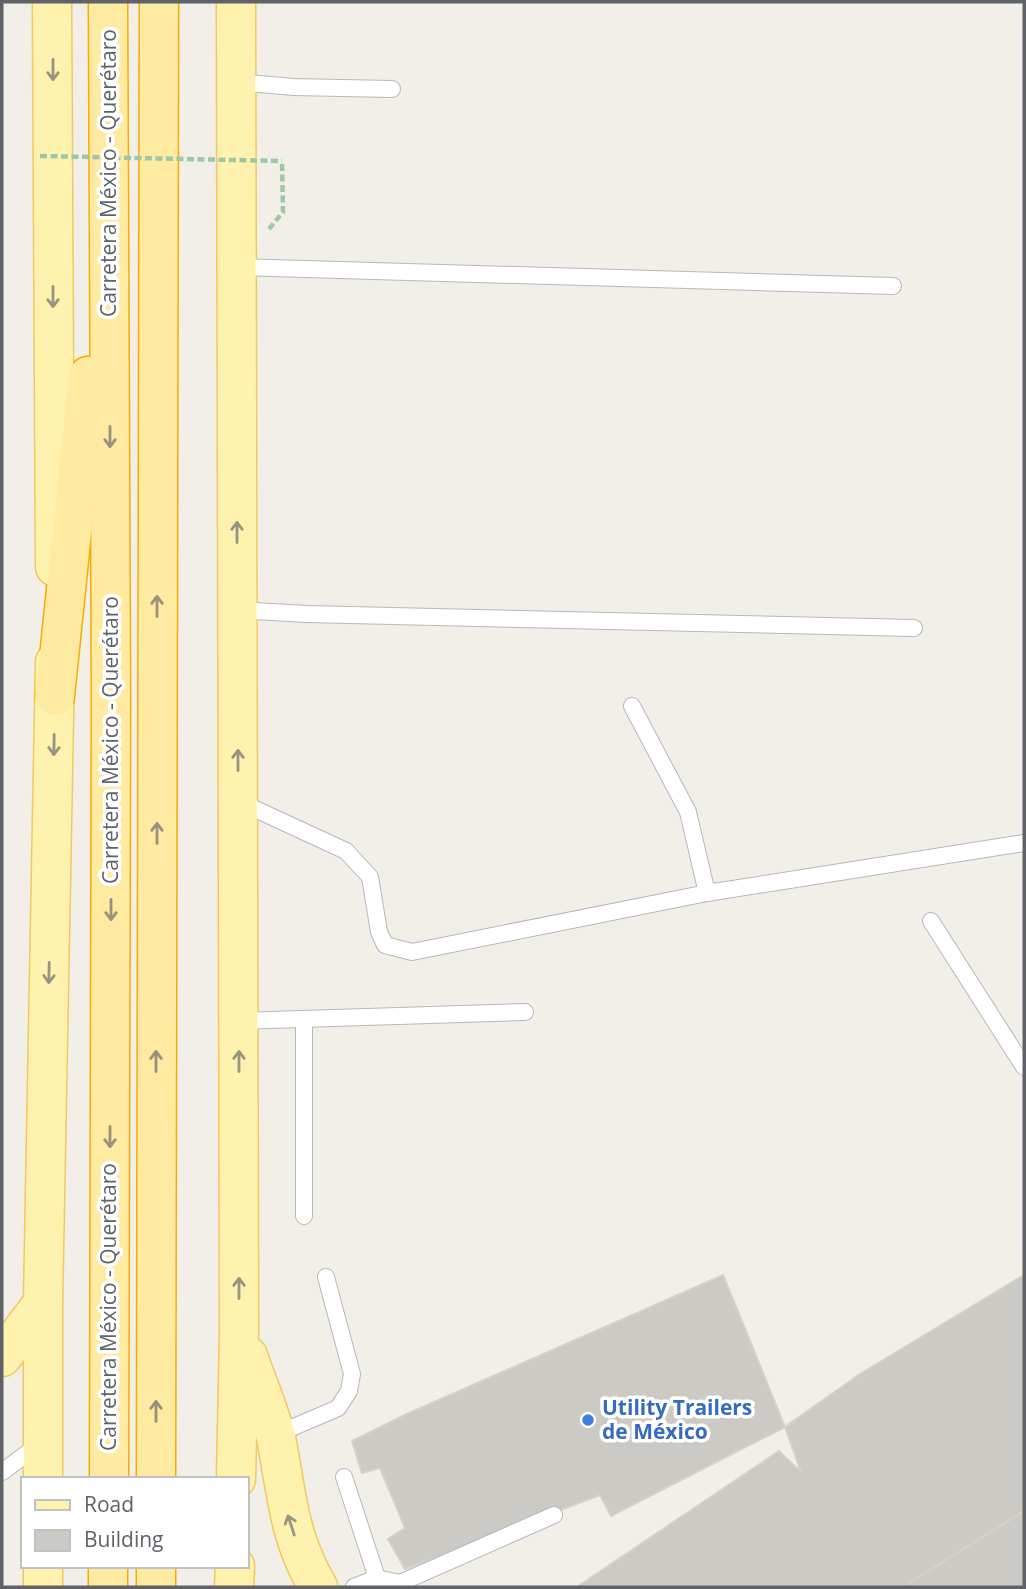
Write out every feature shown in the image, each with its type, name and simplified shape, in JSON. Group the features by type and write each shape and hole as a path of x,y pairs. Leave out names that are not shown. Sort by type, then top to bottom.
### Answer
{"highway":[{"name":"Carretera México - Querétaro","path":"108,2 111,684 109,1477"},
{"path":"156,1477 159,2"},
{"path":"55,696 108,182"},
{"path":"108,1568 108,1587"},
{"path":"156,1568 156,1587"}],"main road":[{"path":"43,1460 43,1303 55,696 52,2"},
{"path":"236,2 239,1021 236,1477"},
{"path":"2,1357 43,1303"},
{"path":"239,1332 275,1435 288,1514 305,1566 318,1587"},
{"path":"43,1568 43,1587"},
{"path":"234,1587 235,1568"}],"lane":[{"path":"237,82 294,87 392,89"},
{"path":"237,267 893,286"},
{"path":"237,610 307,614 914,628"},
{"path":"632,706 688,812 707,893"},
{"path":"238,801 346,850 370,877 379,932 385,945 411,952 707,893 1024,843"},
{"path":"931,921 1024,1066"},
{"path":"239,1021 525,1012"},
{"path":"304,1020 304,1216"},
{"path":"275,1435 338,1408 349,1391 352,1374 327,1277"},
{"path":"2,1472 43,1460"},
{"path":"344,1477 377,1578"},
{"path":"354,1587 377,1578 401,1583 554,1516"}],"path":[{"path":"40,156 282,161 283,212"}],"building":[{"name":"Utility Trailers de México","path":"723,1275 785,1427 611,1516 600,1495 405,1569 388,1539 405,1528 380,1468 362,1473 352,1441 407,1414"},
{"path":"1024,1275 1024,1511 903,1587 577,1587 779,1451 801,1472 785,1427 860,1374"},
{"path":"1024,1511 1024,1587 903,1587"}],"place":[{"name":"Utility Trailers de México","path":"588,1420"}]}
